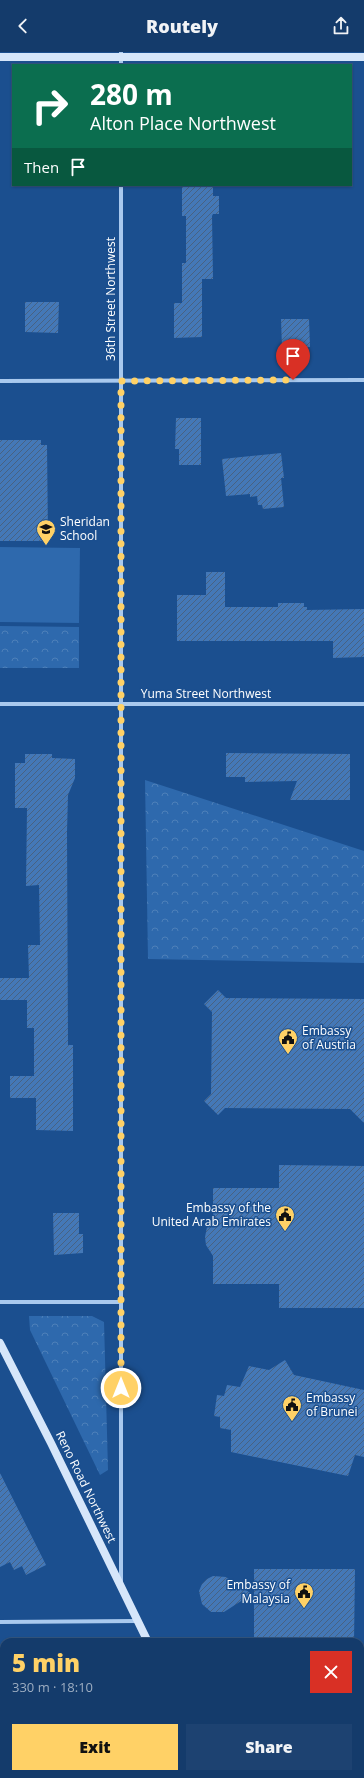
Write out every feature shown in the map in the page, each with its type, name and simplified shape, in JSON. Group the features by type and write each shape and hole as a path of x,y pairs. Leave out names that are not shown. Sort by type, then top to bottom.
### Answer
{"street":[{"path":"0,57 364,57"},
{"name":"36th Street Northwest","path":"121,186 121,1589"},
{"path":"0,381 364,380"},
{"name":"Yuma Street Northwest","path":"0,704 364,704"},
{"path":"0,1302 120,1302"},
{"name":"Reno Road Northwest","path":"0,1343 51,1443 146,1638"},
{"path":"0,1622 137,1621"}],"green space":[{"path":"0,547 80,548 79,623 0,622"},
{"path":"0,626 79,627 79,668 0,668"},
{"path":"145,780 364,851 364,963 148,959"},
{"path":"29,1316 92,1316 104,1322 108,1470 100,1475 30,1330"}],"building":[{"path":"182,186 213,186 213,196 219,196 219,214 213,214 212,216 213,279 202,279 202,337 174,338 174,303 182,303 182,263 186,263 186,216 182,216"},
{"path":"25,302 59,302 58,333 25,332"},
{"path":"281,319 309,319 310,347 282,348"},
{"path":"176,418 201,418 201,465 179,465 179,449 175,449"},
{"path":"0,440 41,440 41,445 47,445 48,537 42,537 42,541 0,541"},
{"path":"281,453 284,478 281,478 284,507 263,509 262,505 258,505 257,496 250,497 250,494 226,496 222,459"},
{"path":"206,572 225,572 225,607 278,607 278,603 304,603 304,607 307,607 307,610 364,609 364,657 333,658 333,641 177,641 177,595 206,595"},
{"path":"226,753 350,754 350,800 290,800 297,781 245,782 245,777 226,777"},
{"path":"25,754 52,754 52,758 75,759 75,778 68,795 67,832 68,1045 73,1045 73,1131 36,1130 36,1098 10,1098 10,1076 34,1076 34,1028 27,1028 27,1000 0,1000 0,978 29,978 28,945 40,945 39,885 26,886 27,808 15,808 15,763 25,763"},
{"name":"Embassy of Austria","path":"218,990 226,998 364,999 364,1123 350,1109 225,1108 218,1115 204,1101 211,1094 212,1012 204,1004"},
{"name":"Embassy of the United Arab Emirates","path":"279,1165 364,1166 364,1308 279,1308 279,1284 213,1284 213,1256 206,1245 205,1237 207,1227 213,1218 213,1188 279,1188"},
{"path":"53,1213 79,1213 79,1234 83,1234 83,1253 54,1255"},
{"name":"Embassy of Brunei","path":"285,1360 294,1375 364,1390 364,1457 355,1455 348,1476 231,1452 231,1430 220,1428 220,1417 214,1416 217,1395 224,1396 227,1385 240,1387 249,1366 269,1370"},
{"path":"0,1473 46,1565 26,1575 22,1566 14,1570 10,1562 0,1567"},
{"name":"Embassy of Malaysia","path":"254,1569 355,1569 354,1638 254,1638"},
{"path":"213,1576 226,1577 252,1594 224,1612 211,1612 202,1604 199,1591 202,1584"}],"place":[{"name":"Sheridan School","path":"46,546"},
{"name":"Embassy of Austria","path":"288,1055"},
{"name":"Embassy of the United Arab Emirates","path":"285,1232"},
{"name":"Embassy of Brunei","path":"292,1422"},
{"name":"Embassy of Malaysia","path":"304,1609"}],"route":[{"path":"121,1388 121,381 293,380"}]}
